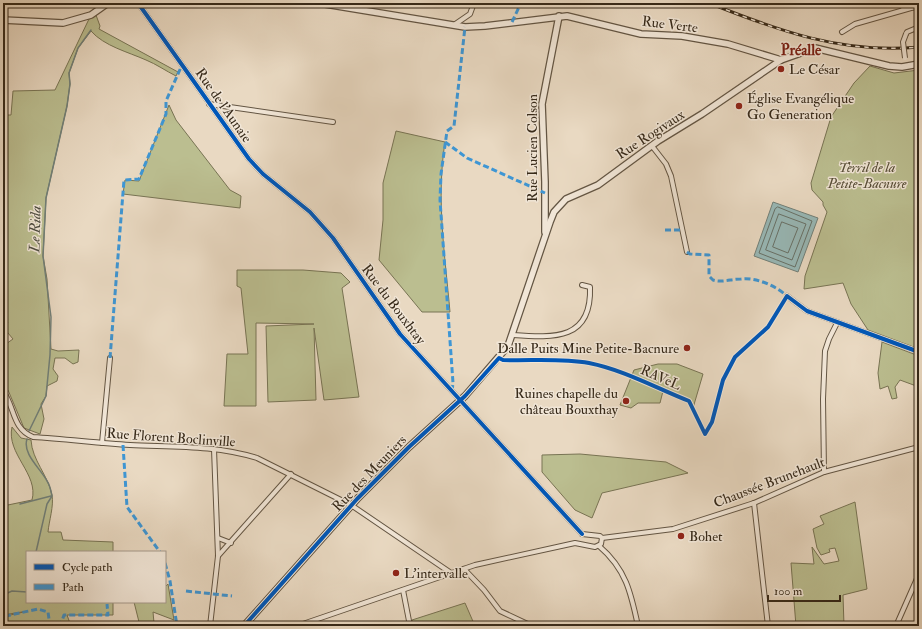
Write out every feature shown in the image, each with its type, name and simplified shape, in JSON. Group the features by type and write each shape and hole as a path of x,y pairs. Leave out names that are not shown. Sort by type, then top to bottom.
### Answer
{"street":[{"path":"3,20 63,23 91,15 102,5 108,3"},
{"name":"Rue de l'Aunaie","path":"138,3 236,142 258,169 306,208"},
{"name":"Rue Verte","path":"318,3 454,25 485,26 559,16 578,18 641,34 682,36 728,44 781,60"},
{"path":"454,25 470,14 474,3"},
{"path":"900,3 904,10"},
{"path":"842,32 855,24 919,7"},
{"name":"Rue Lucien Colson","path":"544,210 545,182 542,104 559,16"},
{"path":"905,67 903,42 907,32 919,27"},
{"path":"781,60 815,48 889,66 905,67 919,64"},
{"path":"771,57 774,62 774,66"},
{"name":"Rue Rogivaux","path":"513,335 553,214 566,199 598,185 652,146 781,60"},
{"path":"209,104 333,122"},
{"path":"652,146 666,164 671,176 687,252"},
{"name":"Rue du Bouxhtay","path":"306,208 333,238 400,334 582,534"},
{"path":"545,236 544,210 553,214"},
{"path":"582,285 590,287 596,286"},
{"path":"513,335 538,336 560,334 573,330 582,323 589,312 590,287"},
{"path":"787,296 807,311 919,352"},
{"path":"824,472 822,400 825,351 828,338 837,323"},
{"name":"Rue des Meuniers","path":"244,626 351,505 410,447 461,400 508,346 513,335"},
{"path":"102,443 110,358"},
{"name":"Rue Florent Boclinville","path":"3,391 18,426 27,435 33,437 102,443 214,449 240,453 257,458 351,505 451,573"},
{"name":"Chaussée Brunehault","path":"582,534 596,535 602,538 673,528 754,503 824,472 919,447"},
{"path":"210,626 218,556 214,449"},
{"path":"218,556 291,474"},
{"path":"754,503 768,626"},
{"path":"580,543 579,538 582,534"},
{"path":"218,538 231,542"},
{"path":"599,546 602,538"},
{"path":"297,626 451,573 503,557 580,543 582,545 599,546 624,575 632,597 638,626"},
{"path":"464,569 484,590 500,612 532,626"},
{"path":"896,626 919,574"},
{"path":"403,590 410,626"}],"green space":[{"path":"96,15 100,26 99,29 178,72 176,76 150,62 109,45 91,31 78,48 69,73 70,84 67,106 46,198 43,256 47,279 51,349 58,351 79,350 78,362 73,364 65,358 55,358 53,369 58,376 57,381 47,386 46,396 41,404 44,419 40,434 24,428 8,390 3,385 3,346 13,339 3,327 8,323 3,316 3,178 6,169 7,115 11,115 13,91 55,90 89,19"},
{"name":"Terril de la Petite-Bacnure","path":"870,66 894,73 919,70 919,349 868,330 851,304 843,283 804,289 805,276 827,212 823,202 812,190 811,183 831,117 854,83"},
{"path":"169,105 176,120 230,190 241,196 240,208 123,194 125,180 139,181"},
{"path":"396,131 445,142 442,163 441,206 450,312 422,312 379,260 383,220 383,183"},
{"path":"237,270 303,270 341,273 350,282 342,288 359,397 324,400 314,328 316,400 268,402 266,326 314,324 256,323 256,406 224,406 227,354 248,354 241,288 237,286"},
{"path":"882,342 919,356 919,387 900,380 895,387 897,398 892,399 888,386 880,389 878,373"},
{"path":"658,364 677,364 703,374 693,408 689,401 663,391 660,403 638,403 631,408 620,405 634,370"},
{"path":"12,427 21,438 31,440 34,454 50,488 52,504 48,532 61,532 63,540 113,542 113,551 26,551 26,603 113,603 113,615 67,615 71,626 4,626 3,618 6,616 28,611 3,615 3,506 32,500 33,491 31,481 11,437"},
{"path":"580,454 666,462 688,473 602,493 592,518 575,510 542,472 542,455"},
{"path":"855,502 867,589 843,595 844,626 796,626 791,563 814,564 812,547 824,564 839,561 835,548 829,549 830,552 821,555 817,548 813,529 824,524 820,516"},
{"path":"168,584 174,620 153,612 154,623 164,626 140,626 134,603 166,603 166,586"},
{"path":"465,603 475,626 415,626 412,620"}],"water":[{"path":"773,202 818,218 798,272 754,256"}],"waterway":[{"name":"Le Rida","path":"29,431 46,396 50,355 51,317 43,256 46,198 67,106 70,84 69,73 78,48 91,30"},
{"name":"Le Rida","path":"27,439 27,450 48,483 52,496 47,504 36,551"},
{"path":"20,504 51,496"},
{"name":"Le Rida","path":"3,595 12,591 26,592"}],"railway":[{"path":"709,3 761,23 837,44 891,48 919,47"}],"marked path":[{"path":"512,22 521,3"},
{"path":"452,391 453,383 440,200 441,174 447,131 454,126 465,27"},
{"path":"110,358 124,180 139,179 166,114 166,101 182,65"},
{"path":"445,142 467,158 545,193"},
{"path":"665,230 681,230"},
{"path":"687,252 690,254 709,255 709,276 713,280 753,279 772,286 787,296"},
{"path":"123,445 127,507 159,551"},
{"path":"166,567 170,581 177,626"},
{"path":"186,591 232,596"},
{"path":"58,626 64,615 108,615 107,604"},
{"path":"4,626 6,616 38,609 48,612 50,626"}],"cycle path":[{"path":"138,3 249,159 263,174 310,212 333,238 400,334 582,534"},
{"name":"RAVeL","path":"244,626 357,499 409,447 465,396 499,358 503,360 578,361 615,370 689,401 705,434 712,422 723,380 735,357 768,327 787,296 807,311 919,352"}],"place":[{"name":"Le César","path":"781,69"},
{"name":"Église Evangélique Go Generation","path":"739,106"},
{"name":"Dalle Puits Mine Petite-Bacnure","path":"687,348"},
{"name":"Ruines chapelle du château Bouxthay","path":"626,401"},
{"name":"Bohet","path":"681,536"},
{"name":"L'intervalle","path":"396,573"}],"district":[{"name":"Préalle","path":"801,50"}]}
